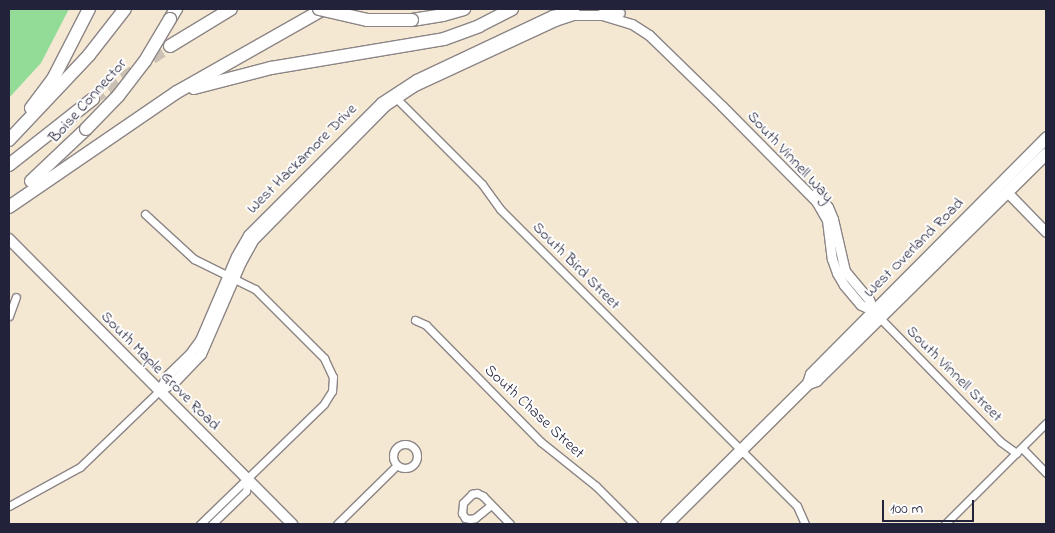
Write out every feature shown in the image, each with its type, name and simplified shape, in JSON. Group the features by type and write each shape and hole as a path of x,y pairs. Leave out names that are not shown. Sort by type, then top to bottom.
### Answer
{"highway":[{"path":"9,139 53,79 89,9"},
{"name":"Boise Connector","path":"9,139 83,62 125,9"},
{"path":"170,46 231,9"},
{"path":"319,9 367,20 412,20 443,15 464,9"},
{"path":"9,207 177,92 324,9"},
{"path":"177,92 271,68 444,39 479,26 512,9"},
{"name":"Boise Connector","path":"9,201 59,157 118,96 145,61 173,14"},
{"path":"9,165 93,99"}],"main road":[{"name":"West Overland Road","path":"666,524 808,383 810,374 969,230 975,217 1004,188 1046,138"},
{"name":"West Overland Road","path":"877,314 1004,188 1042,158 1046,149"},
{"name":"South Maple Grove Road","path":"9,239 292,524"}],"street":[{"path":"540,24 561,12 581,9"},
{"name":"South Vinnell Way","path":"603,9 627,15 656,34 816,201 826,220 832,259 837,273 844,285 861,305 877,314"},
{"name":"South Vinnell Way","path":"540,24 574,15 613,17 632,24 682,63"},
{"name":"West Hackamore Drive","path":"231,277 259,233 396,98 463,61 540,24"},
{"name":"West Hackamore Drive","path":"9,506 80,467 159,392 174,382 200,354 242,244 259,222 381,102 401,87 463,61"},
{"name":"South Bird Street","path":"396,98 482,184 507,216 797,506 805,524"},
{"path":"1004,188 1046,232"},
{"path":"145,214 184,252 203,265 256,289 324,358 333,377 332,391 324,404 248,480 239,485 200,524"},
{"path":"9,316 16,297"},
{"name":"South Vinnell Street","path":"877,314 1001,442 1019,450 1046,472"},
{"name":"South Chase Street","path":"416,320 426,325 541,442 596,486 634,524"},
{"path":"945,524 1046,423"},
{"path":"337,524 397,465"},
{"path":"212,524 246,491 248,480"},
{"path":"491,505 510,524"}],"green space":[{"path":"9,9 69,9 41,63 9,98"}],"tunnel":[{"path":"93,99 170,46"}]}
